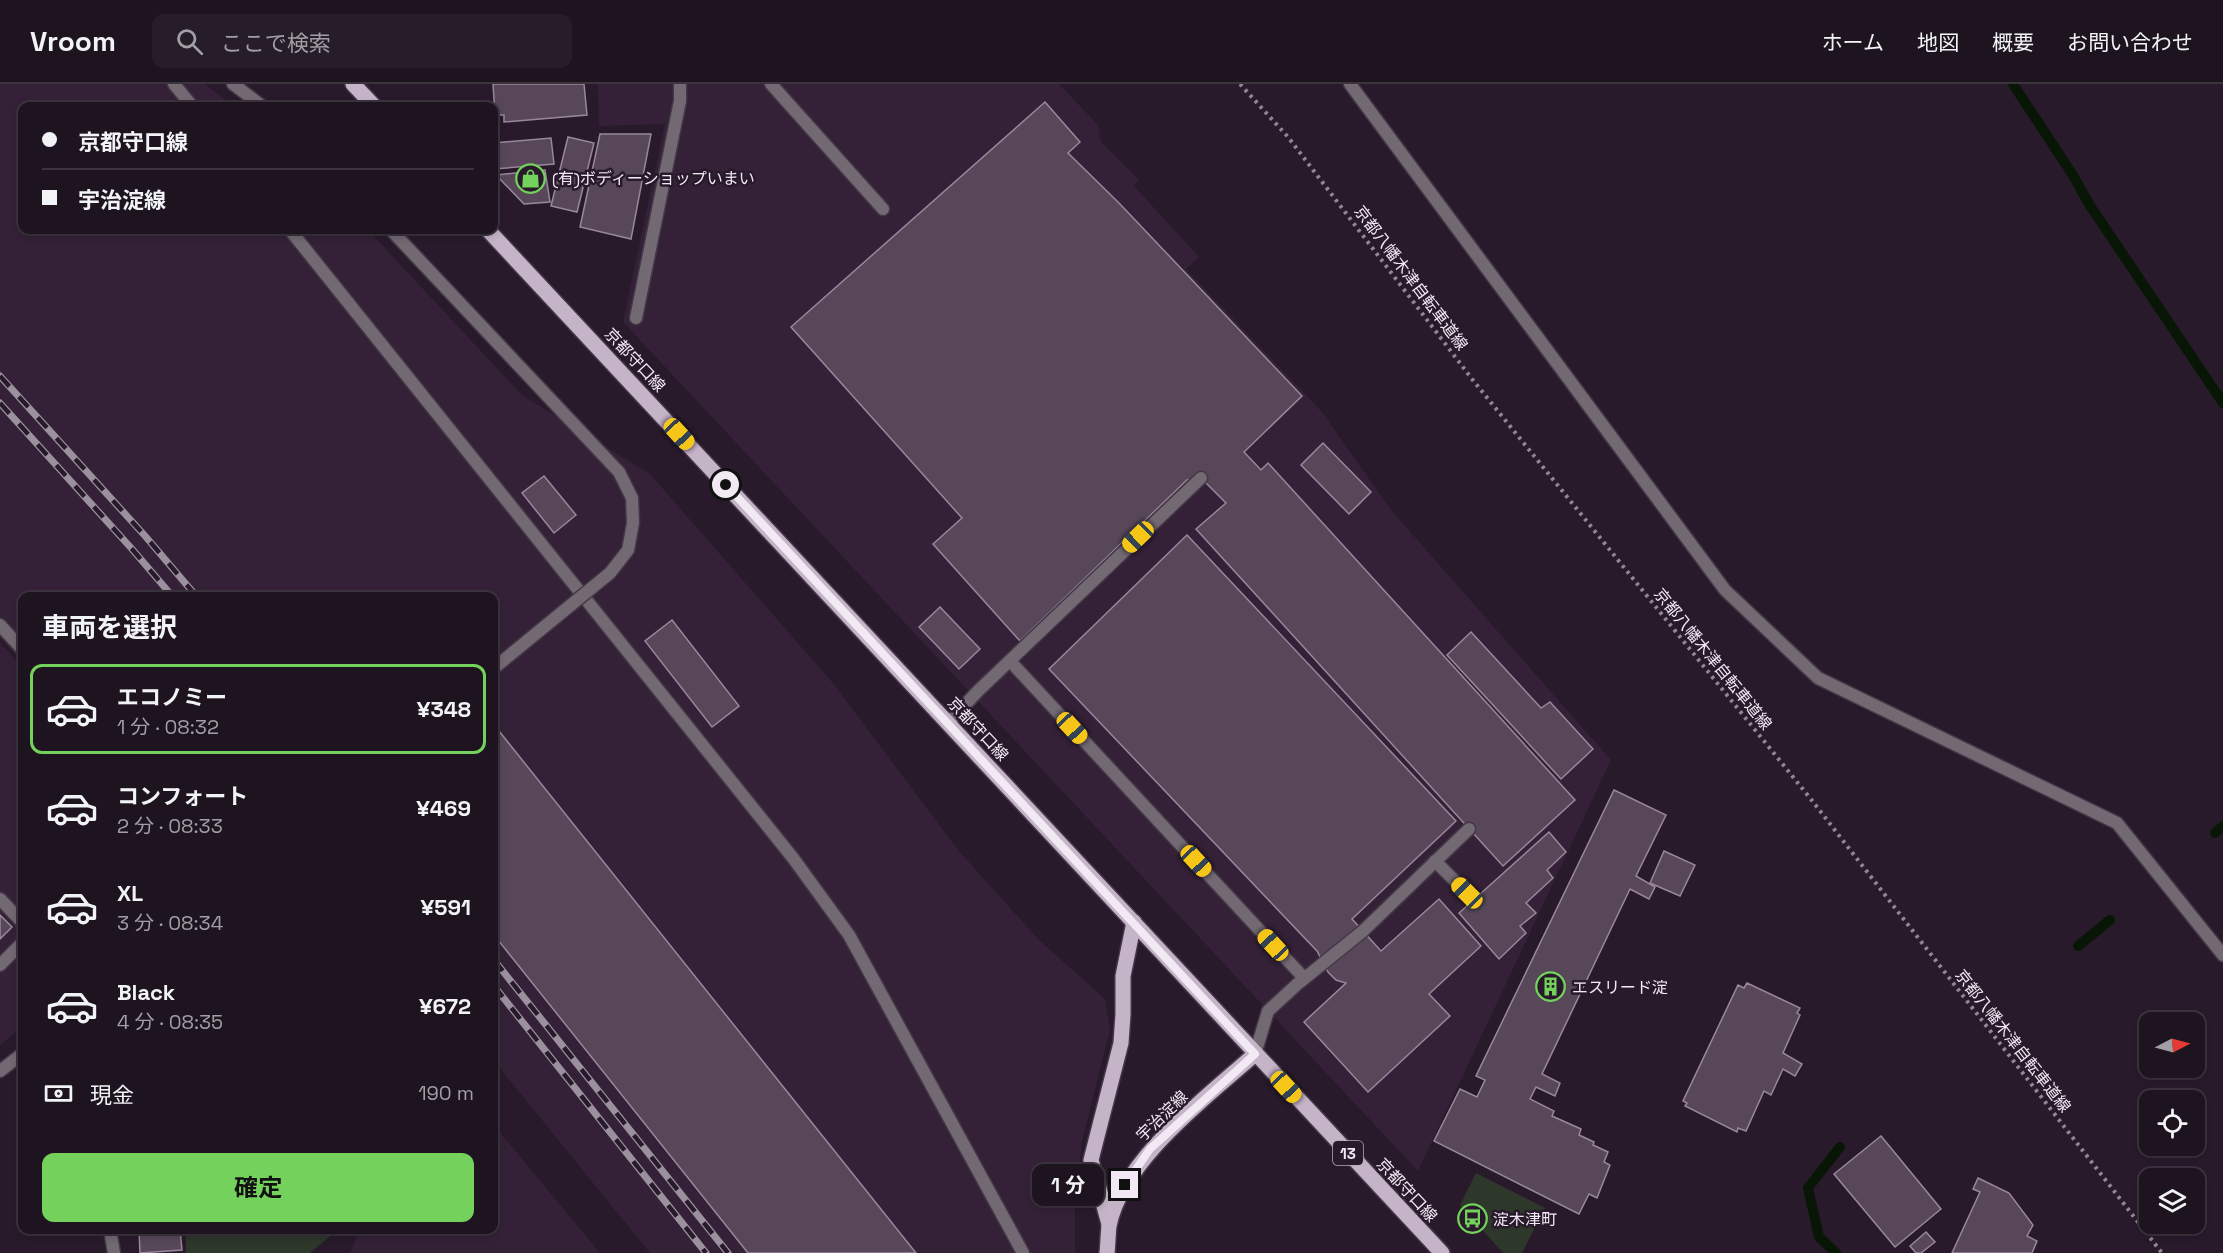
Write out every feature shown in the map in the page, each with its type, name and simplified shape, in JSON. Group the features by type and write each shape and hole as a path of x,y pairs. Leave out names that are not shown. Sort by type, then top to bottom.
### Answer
{"main road":[{"path":"353,84 370,102"},
{"name":"京都守口線","path":"493,234 1442,1253"},
{"path":"1109,1224 1091,1160 1120,1043 1123,976 1134,922"},
{"name":"宇治淀線","path":"1107,1253 1109,1224 1125,1185 1150,1149 1255,1054"}],"street":[{"path":"174,84 189,102"},
{"path":"233,84 257,102"},
{"path":"636,318 680,101 680,84"},
{"path":"771,84 882,208"},
{"path":"1350,84 1725,590 1818,678 2118,823 2223,955"},
{"path":"293,234 794,858 849,935 1023,1253"},
{"path":"395,234 619,472 632,498 633,523 628,550 610,573 498,665"},
{"path":"948,723 1201,478"},
{"path":"0,625 18,645"},
{"path":"1010,661 1304,978 1300,982"},
{"path":"1255,1054 1268,1011 1363,931 1469,829"},
{"path":"1435,861 1467,893"},
{"path":"0,899 18,918"},
{"path":"0,965 18,947"},
{"path":"0,1071 18,1057"},
{"path":"111,1234 114,1253"}],"path":[{"name":"京都八幡木津自転車道線","path":"1240,84 1288,137 1472,379 1810,798 2162,1253"}],"shaded area":[{"path":"0,84 205,84 228,102 18,102 18,234 372,234 522,395 650,474 832,682 958,850 1038,939 1105,999 1110,1030 1082,1141 1075,1204 1075,1253 650,1253 498,1066 498,592 18,592 18,658 0,638"},
{"path":"598,84 1059,84 1098,125 1101,142 1139,180 1134,186 1199,257 1186,269 1322,412 1391,510 1611,760 1418,1171 623,322 665,124 599,126"},
{"path":"0,643 18,663 18,1030 0,1045"},
{"path":"498,1130 600,1253 350,1253 357,1234 498,1234"}],"green space":[{"path":"1476,1173 1545,1208 1522,1253 1503,1253 1460,1205"},
{"path":"186,1234 333,1234 310,1253 186,1253"}],"building":[{"path":"493,84 584,84 587,115 504,122 504,115 498,115 498,102 494,102"},
{"path":"1045,102 1080,142 1068,153 1119,203 1302,396 1244,452 1261,470 1268,463 1575,800 1503,866 1196,529 1226,503 1201,478 1187,480 1020,641 933,544 962,518 791,327"},
{"path":"600,134 651,134 631,239 580,227"},
{"path":"568,137 594,143 577,212 551,206"},
{"path":"551,138 554,164 498,169 498,143"},
{"path":"545,170 550,202 524,204 498,175"},
{"path":"1323,443 1371,492 1349,514 1301,465"},
{"path":"544,476 576,515 554,533 522,493"},
{"path":"1187,535 1456,821 1352,919 1381,951 1439,899 1481,946 1429,994 1450,1016 1368,1092 1304,1022 1346,983 1336,980 1328,972 1317,951 1049,669"},
{"path":"940,607 980,649 959,669 919,627"},
{"path":"672,620 739,706 712,727 645,641"},
{"path":"1471,632 1541,708 1550,702 1593,749 1561,779 1447,655"},
{"path":"498,730 916,1253 748,1253 498,940"},
{"name":"エスリード淀","path":"1614,790 1666,815 1636,876 1655,887 1649,899 1630,889 1542,1074 1560,1083 1555,1096 1536,1087 1530,1099 1554,1111 1552,1116 1581,1129 1579,1135 1608,1152 1604,1162 1610,1165 1597,1198 1589,1194 1579,1214 1434,1141 1460,1089 1477,1097 1485,1080 1476,1076"},
{"path":"1549,832 1566,852 1547,870 1553,878 1526,903 1536,913 1520,926 1526,933 1499,959 1459,913"},
{"path":"1664,851 1695,865 1680,896 1650,883"},
{"path":"0,915 12,927 0,939"},
{"path":"1747,983 1800,1008 1797,1013 1800,1015 1783,1053 1802,1064 1795,1076 1783,1069 1771,1095 1764,1091 1746,1131 1738,1128 1737,1132 1685,1106 1687,1103 1683,1101 1738,985 1744,988"},
{"path":"1881,1136 1941,1209 1895,1247 1834,1174"},
{"path":"1978,1178 2009,1193 2033,1225 2027,1236 2037,1241 2032,1253 1952,1253 1980,1192 1973,1189"},
{"path":"1926,1232 1935,1242 1921,1253 1916,1253 1910,1246"},
{"path":"139,1234 180,1234 182,1250 140,1253"}],"waterway":[{"path":"2013,84 2089,204 2223,403"},
{"path":"2215,833 2223,826"},
{"path":"2078,946 2110,920"},
{"path":"1836,1253 1819,1237 1808,1188 1840,1147"}],"railway":[{"path":"0,376 193,592"},
{"path":"0,403 169,592"},
{"path":"498,965 728,1253"},
{"path":"498,991 706,1253"}],"place":[{"name":"(有)ボディーショップいまい","path":"531,178"},
{"name":"エスリード淀","path":"1551,987"},
{"name":"淀木津町","path":"1472,1219"}],"route":[{"path":"726,485 1255,1054 1150,1149 1125,1185"}]}
